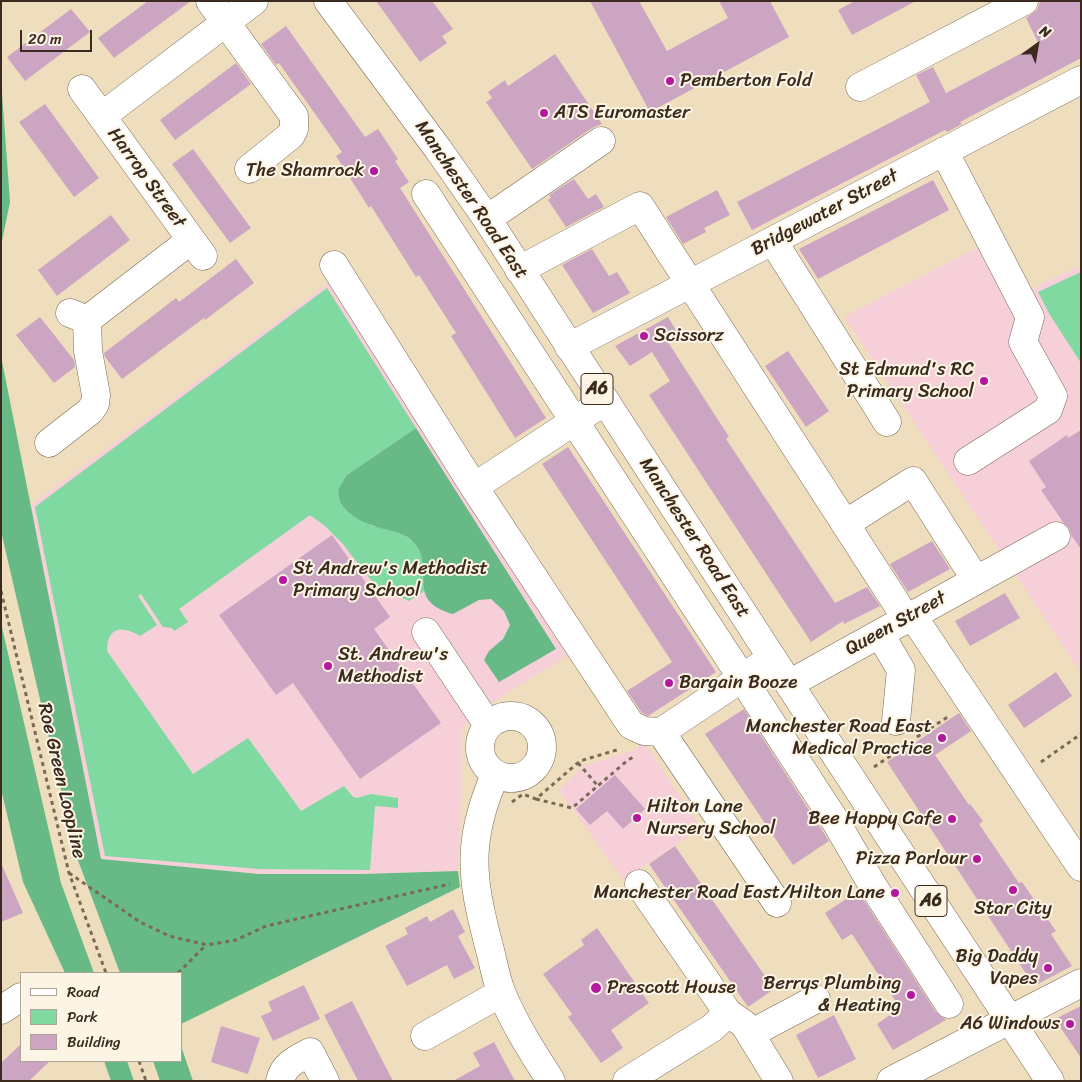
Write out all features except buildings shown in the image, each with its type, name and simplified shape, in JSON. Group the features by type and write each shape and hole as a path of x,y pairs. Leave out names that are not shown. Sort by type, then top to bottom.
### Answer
{"street":[{"name":"Harrop Street","path":"102,116 218,12 254,1"},
{"path":"860,87 1024,1"},
{"name":"Manchester Road East","path":"332,2 481,211 1050,1081"},
{"path":"218,12 294,116 294,129 291,135 249,168"},
{"name":"Bridgewater Street","path":"569,347 1081,80"},
{"name":"Harrop Street","path":"49,444 90,411 95,404 96,395 81,322 197,248 82,89"},
{"path":"451,233 481,211 601,141"},
{"path":"944,151 1030,318 1023,342 1053,396 1048,410 968,461"},
{"path":"426,194 836,822 873,886 949,1004"},
{"path":"519,270 640,206 845,524 1081,867"},
{"path":"773,241 886,422"},
{"path":"334,265 474,486 631,725 644,731 661,732 772,658"},
{"path":"474,486 605,402"},
{"path":"845,524 912,481 976,580"},
{"name":"Queen Street","path":"789,684 1056,536"},
{"path":"426,632 488,725"},
{"path":"880,634 901,670 896,721"},
{"path":"512,716 522,718 531,723 538,731 542,741 539,761 533,770 524,776 505,778 487,768 479,749 480,739 488,725 501,717 512,716"},
{"path":"661,732 777,903"},
{"path":"495,774 485,798 475,847 475,878 480,911 501,993 527,1044 551,1081"},
{"path":"639,884 728,1013 744,1024 779,1081"},
{"path":"891,1081 1081,983"},
{"path":"425,1036 501,993"},
{"path":"750,1034 816,999"},
{"path":"627,1081 712,1028 728,1013"},
{"path":"280,1081 288,1065 310,1052 325,1081"}],"path":[{"name":"Roe Green Loopline","path":"1,591 69,873 106,972"},
{"path":"509,806 523,794 572,808 640,752 661,732"},
{"path":"1020,777 1081,734"},
{"path":"536,798 578,763 625,747"},
{"path":"578,763 598,786"},
{"path":"69,873 140,922 169,936 206,945 236,940 266,926 475,878"},
{"path":"179,972 206,945"},
{"path":"138,1062 146,1081"}],"shaded area":[{"name":"St Edmund's RC Primary School","path":"982,245 1029,290 1081,265 1081,673 844,317"},
{"name":"St Andrew's Methodist Primary School","path":"330,282 567,656 482,709 461,731 458,871 362,874 259,874 101,859 31,505"},
{"name":"Hilton Lane Nursery School","path":"644,742 701,828 623,880 559,790 584,766 634,750"}],"green space":[{"path":"1,79 10,202 1,246"},
{"path":"1081,272 1081,363 1050,315 1038,292"},
{"path":"327,288 416,428 347,475 353,515 372,526 398,531 415,543 423,559 424,591 409,601 380,588 371,580 342,543 325,526 310,515 179,609 188,622 174,631 172,628 163,627 141,594 138,596 157,625 140,636 127,630 117,630 110,637 107,651 193,774 248,738 301,811 344,786 353,797 357,798 371,794 398,798 398,808 375,806 370,870 259,869 105,856 35,507"},
{"path":"1,356 101,859 259,874 362,874 458,871 460,887 182,1024 182,972 120,972 76,855 1,531"},
{"path":"416,428 556,649 499,682 484,660 489,651 503,639 510,625 504,611 491,599 479,600 453,614 438,608 429,601 425,593 421,554 415,544 406,536 370,525 352,515 340,502 338,490 347,475"},
{"path":"1,623 61,883 94,972 65,972 23,882 1,789"},
{"path":"182,1049 193,1081 160,1081 153,1062 182,1062"},
{"path":"104,1062 127,1062 134,1081 111,1081"}],"place":[{"name":"Pemberton Fold","path":"670,81"},
{"name":"ATS Euromaster","path":"544,113"},
{"name":"The Shamrock","path":"374,171"},
{"name":"Scissorz","path":"644,336"},
{"name":"St Edmund's RC Primary School","path":"984,381"},
{"name":"St Andrew's Methodist Primary School","path":"283,580"},
{"name":"St. Andrew's Methodist","path":"328,666"},
{"name":"Bargain Booze","path":"669,683"},
{"name":"Manchester Road East Medical Practice","path":"942,738"},
{"name":"Hilton Lane Nursery School","path":"637,818"},
{"name":"Bee Happy Cafe","path":"952,819"},
{"name":"Pizza Parlour","path":"977,859"},
{"name":"Star City","path":"1013,890"},
{"name":"Manchester Road East/Hilton Lane","path":"895,893"},
{"name":"Big Daddy Vapes","path":"1048,968"},
{"name":"Prescott House","path":"596,988"},
{"name":"Berrys Plumbing & Heating","path":"911,995"},
{"name":"A6 Windows","path":"1070,1024"}]}
